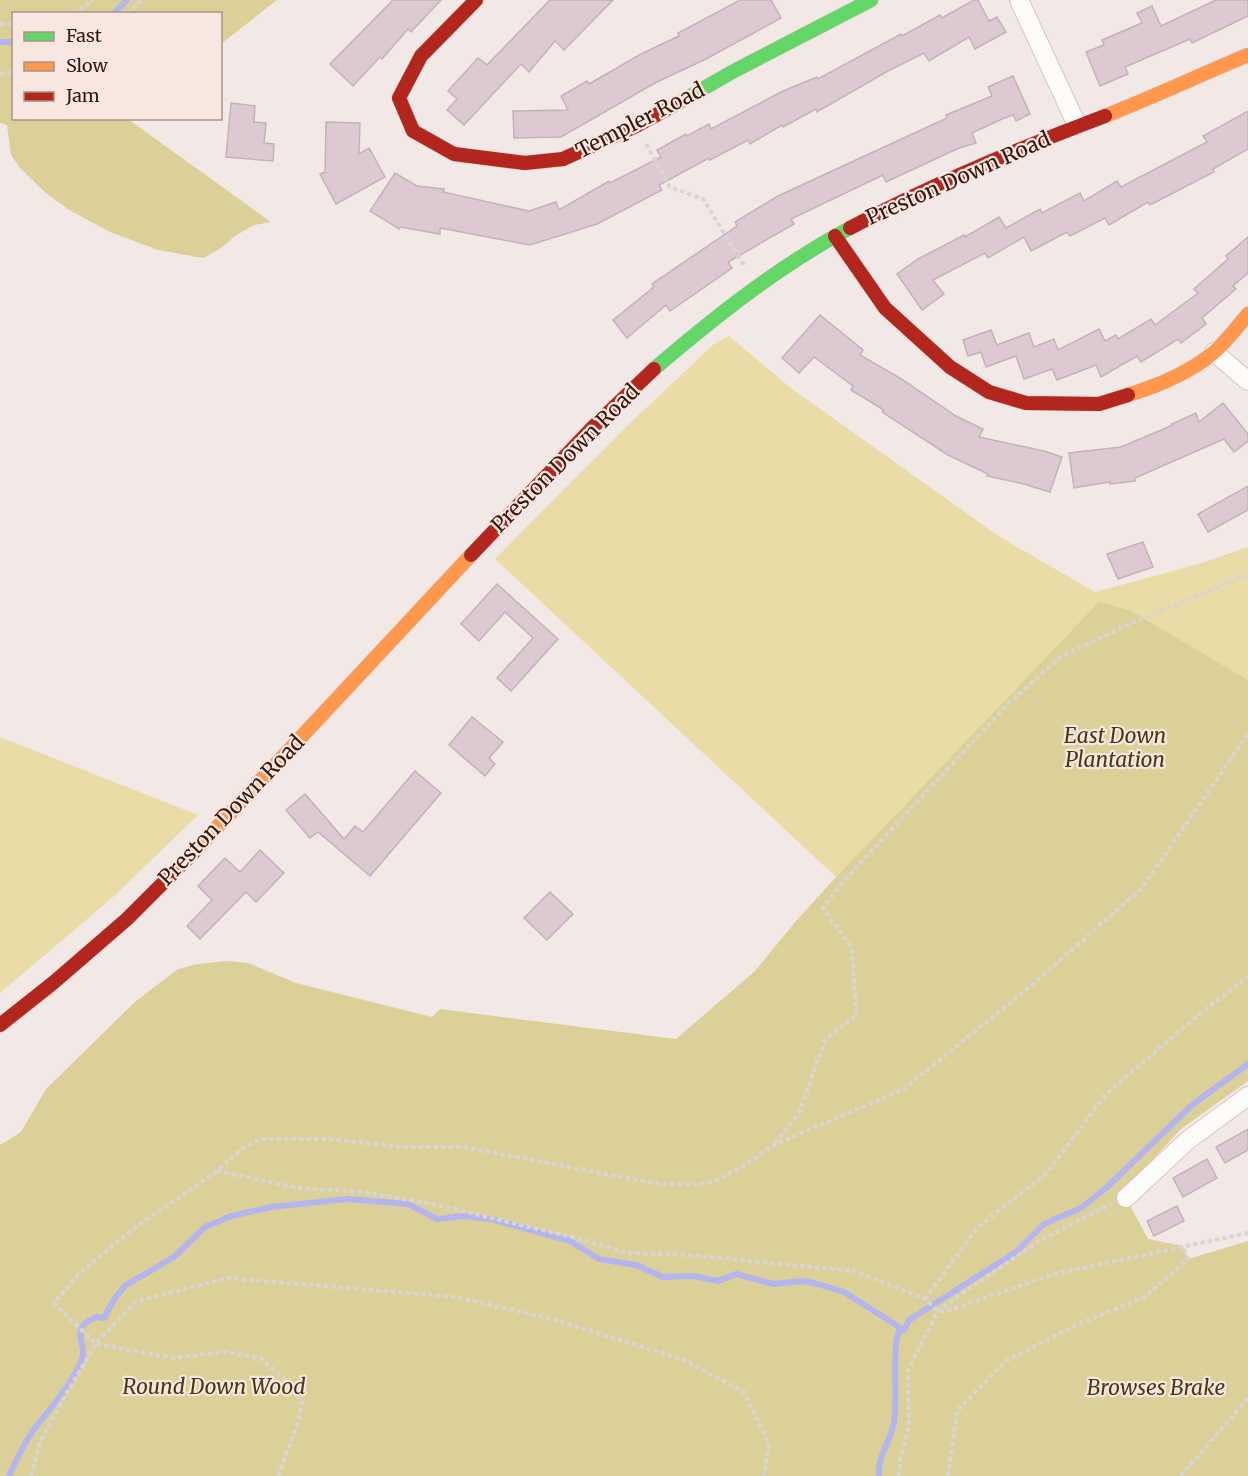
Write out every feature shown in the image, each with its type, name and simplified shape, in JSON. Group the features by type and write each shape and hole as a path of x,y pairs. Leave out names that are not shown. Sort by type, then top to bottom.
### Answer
{"street":[{"name":"Templer Road","path":"476,0 421,56 399,98 413,131 454,154 525,163 563,159 636,126 734,71 871,0"},
{"path":"1019,0 1077,125"},
{"name":"Preston Down Road","path":"0,1025 127,919 193,853 592,428 646,376 756,285 835,236 891,206 1005,154 1166,92 1248,55"},
{"path":"835,236 885,308 950,367 989,392 1026,403 1099,404 1143,390 1182,373 1214,352 1248,314"},
{"path":"1214,352 1248,381"},
{"path":"1126,1198 1188,1140 1248,1096"}],"path":[{"path":"76,12 93,0"},
{"path":"129,12 142,0"},
{"path":"636,126 670,187 703,199 756,285"},
{"path":"774,1145 799,1113 825,1040 856,1015 852,948 823,908 840,885 1007,705 1060,657 1136,621 1248,575"},
{"path":"278,1476 297,1425 302,1403 287,1381 260,1358 224,1352 173,1358 96,1344 54,1303 79,1274 133,1229 217,1171 244,1147 261,1139 319,1139 404,1147 464,1147 653,1183 690,1185 714,1182 774,1145 904,1089 1034,983 1142,888 1248,734"},
{"path":"925,1299 978,1227 1047,1173 1105,1095 1248,976"},
{"path":"217,1171 299,1188 362,1192 428,1203 628,1253 688,1255 854,1271 925,1299 938,1311 946,1311 1055,1274 1248,1233"},
{"path":"899,1476 900,1460 909,1426 908,1370 938,1311 1041,1240 1126,1198"},
{"path":"948,1476 957,1411 1006,1361 1074,1326 1145,1298 1188,1259 1183,1246"},
{"path":"31,1476 39,1445 60,1404 96,1344 135,1302 227,1278 456,1297 552,1319 684,1360 744,1392 769,1443 764,1476"},
{"path":"1182,1476 1248,1398"}],"shaded area":[{"path":"729,336 792,389 1000,537 1095,592 1205,562 1248,547 1248,680 1130,610 1099,603 836,877 495,559 626,427 714,344"},
{"path":"0,737 198,815 113,897 0,993"}],"green space":[{"path":"0,0 277,0 222,43 222,12 12,12 12,120 129,120 271,222 254,225 203,258 158,250 110,232 71,211 47,194 20,168 11,155 7,125 0,123"},
{"path":"1099,602 1130,610 1248,680 1248,1081 1181,1129 1123,1192 1148,1239 1183,1246 1188,1259 1248,1241 1248,1476 0,1476 0,1145 21,1132 46,1089 136,1001 178,969 226,961 248,963 296,983 432,1017 440,1009 676,1039 755,971 836,877"}],"building":[{"path":"393,0 441,0 411,32 408,29 382,59 380,57 353,86 330,64"},
{"path":"550,0 613,0 564,50 555,41 529,72 521,64 464,125 447,110 457,99 448,91 478,58 487,65"},
{"path":"740,0 771,0 781,18 706,59 655,83 561,137 514,138 513,111 568,110 561,96 587,81 589,84 641,54 679,36 678,33"},
{"path":"978,0 989,21 997,17 1006,32 975,49 969,37 929,61 924,53 817,112 816,109 783,127 782,125 750,144 748,140 710,160 709,158 659,185 662,190 597,224 530,245 440,228 440,234 400,227 399,229 370,211 395,173 417,186 444,189 443,192 529,211 556,202 559,210 609,181 610,183 661,157 657,150 686,134 687,136 709,124 711,129 783,91 817,77 818,79 901,34 902,36 940,15 942,18"},
{"path":"1216,0 1248,0 1248,16 1192,43 1190,39 1125,67 1128,74 1100,86 1086,52 1104,45 1102,40 1142,23 1137,13 1152,6 1161,26"},
{"path":"1013,76 1030,114 1016,121 1013,115 1002,119 972,133 976,143 959,148 886,182 883,175 791,219 794,224 728,262 732,268 670,311 666,305 627,338 613,320 654,287 652,284 737,226 735,222 778,196 947,118 946,115 992,96 988,87"},
{"path":"231,103 255,106 254,122 266,123 264,143 274,144 273,161 226,157"},
{"path":"1248,111 1248,149 1213,169 1214,172 1150,205 1148,202 1109,225 1105,218 1070,236 1067,232 1031,251 1024,237 988,258 985,253 933,280 944,294 922,310 897,274 918,259 964,235 965,237 999,217 1006,228 1040,209 1042,213 1080,193 1084,201 1117,181 1121,187 1207,142 1203,136"},
{"path":"326,122 360,123 359,154 369,148 385,177 336,204 320,174 325,172"},
{"path":"1248,237 1248,273 1233,286 1236,289 1202,318 1206,324 1181,343 1178,339 1141,362 1137,356 1101,377 1096,365 1057,380 1052,369 1024,379 1016,356 986,367 981,352 968,356 963,340 991,330 997,345 1029,333 1034,347 1054,339 1058,350 1099,329 1105,341 1116,335 1118,339 1151,319 1155,325 1198,293 1194,289 1228,259 1226,256"},
{"path":"820,315 863,350 860,355 903,380 956,416 983,429 979,437 1062,457 1050,492 987,476 988,474 948,455 851,390 853,386 814,357 799,373 782,358"},
{"path":"1223,403 1248,434 1248,441 1234,452 1224,439 1135,478 1135,481 1110,484 1110,482 1074,488 1069,453 1121,447 1196,413 1199,422"},
{"path":"1248,486 1248,510 1208,532 1198,514"},
{"path":"1143,542 1153,567 1118,579 1107,554"},
{"path":"497,584 558,639 511,691 497,678 533,638 505,612 479,641 461,624"},
{"path":"472,717 503,742 489,758 495,764 485,776 449,745"},
{"path":"415,771 441,793 370,876 318,832 310,838 286,810 305,794 344,839 355,826 363,832"},
{"path":"260,850 284,873 256,902 246,892 200,939 187,926 212,900 198,886 225,858 240,872"},
{"path":"550,892 573,914 547,940 524,918"},
{"path":"1248,1129 1248,1150 1225,1163 1216,1147"},
{"path":"1207,1159 1217,1178 1183,1197 1173,1178"},
{"path":"1177,1206 1184,1221 1154,1236 1147,1221"}],"waterway":[{"path":"115,12 127,0"},
{"path":"0,42 12,42"},
{"path":"9,1476 29,1436 78,1369 83,1353 80,1336 82,1326 96,1317 104,1318 115,1298 126,1285 174,1257 205,1227 231,1216 271,1207 347,1199 408,1204 437,1219 463,1216 491,1219 570,1241 599,1259 636,1265 663,1277 693,1276 718,1281 736,1274 773,1284 803,1281 814,1283 844,1292 904,1330 909,1320 1016,1252 1044,1224 1081,1208 1106,1188 1192,1105 1248,1064"},
{"path":"879,1476 880,1462 894,1422 895,1359 900,1328"}],"traffic: fast":[{"path":"678,103 734,71 871,0"},
{"path":"654,369 773,275 850,228"}],"traffic: slow":[{"path":"1105,116 1248,55"},
{"path":"1128,395 1194,367 1213,353 1248,314"},
{"path":"193,853 471,555"}],"traffic: jam":[{"path":"476,0 421,56 399,98 413,131 454,154 525,163 563,159 636,126 678,103"},
{"path":"850,228 976,168 1105,116"},
{"path":"835,236 885,308 950,367 989,392 1026,403 1099,404 1128,395"},
{"path":"471,555 592,428 654,369"},
{"path":"0,1025 127,919 193,853"}],"park label":[{"name":"East Down Plantation","path":"1115,747"},
{"name":"Round Down Wood","path":"214,1386"},
{"name":"Browses Brake","path":"1156,1387"}]}
